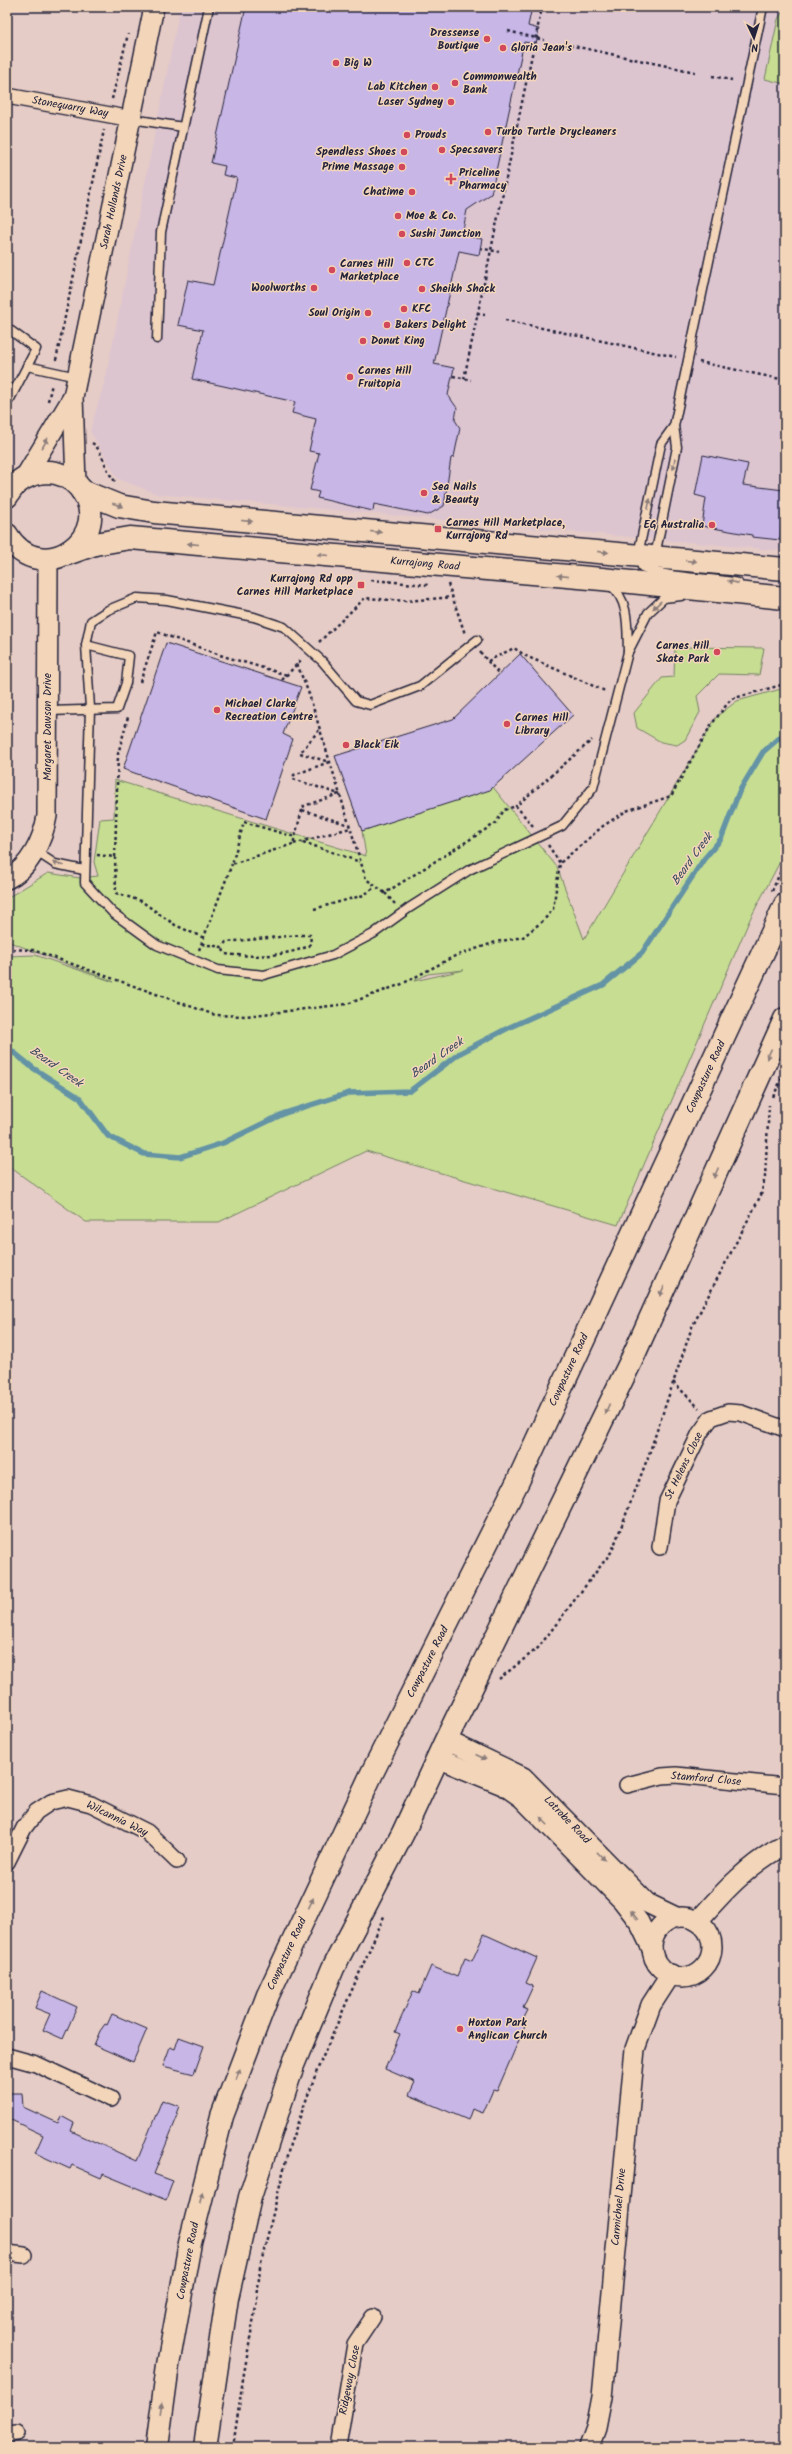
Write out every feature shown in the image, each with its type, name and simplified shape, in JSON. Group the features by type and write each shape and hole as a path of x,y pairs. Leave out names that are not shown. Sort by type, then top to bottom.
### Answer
{"main road":[{"path":"12,488 38,472 52,472 64,476 79,487 119,506 147,511 785,569"},
{"path":"9,540 25,554 58,556 77,546 89,525 89,507 79,487"},
{"name":"Kurrajong Road","path":"58,556 95,544 130,538 602,579 785,598"},
{"name":"Cowpasture Road","path":"157,2447 168,2366 192,2236 222,2116 268,1994 373,1771 518,1481 785,905"},
{"path":"205,2447 228,2298 250,2197 276,2113 333,1968 403,1833 441,1749 632,1359 785,1019"}],"street":[{"name":"Sarah Hollands Drive","path":"79,487 73,397 132,119 154,7"},
{"name":"Stonequarry Way","path":"7,96 132,119"},
{"name":"Sarah Hollands Drive","path":"12,488 73,397"},
{"name":"Margaret Dawson Drive","path":"7,879 18,874 35,851 44,836 48,816 48,711 58,556"},
{"path":"711,1418 728,1412 741,1413 785,1429"},
{"name":"St Helens Close","path":"660,1547 667,1501 700,1433 711,1418"},
{"name":"Latrobe Road","path":"441,1749 523,1777 647,1903 676,1917"},
{"name":"Latrobe Road","path":"441,1749 505,1786 522,1798 622,1900 639,1922 652,1949"},
{"name":"Stamford Close","path":"627,1785 662,1776 676,1776 785,1786"},
{"name":"Wilcannia Way","path":"7,1862 24,1828 36,1812 51,1802 68,1798 91,1804 147,1832 177,1861"},
{"path":"698,1921 725,1889 763,1858 785,1844"},
{"path":"676,1917 691,1918 698,1921 707,1930 712,1942 709,1960 704,1967 693,1974 680,1976 671,1974 658,1964 652,1949 656,1932 664,1923 676,1917"},
{"name":"Carmichael Drive","path":"589,2447 596,2428 602,2397 635,2049 651,2005 671,1974"},
{"path":"7,2056 36,2064 111,2099"},
{"path":"7,2253 24,2255"},
{"name":"Ridgeway Close","path":"338,2447 355,2344 373,2317"}],"lane":[{"path":"157,339 161,232 209,7"},
{"path":"661,558 657,546 677,447 674,426 763,7"},
{"path":"132,119 183,127"},
{"path":"7,328 36,349 10,399 7,398"},
{"path":"27,366 77,377"},
{"path":"674,426 661,444 638,556 642,567 653,571 716,578 785,594"},
{"path":"602,579 618,591 626,611 628,652"},
{"path":"477,640 420,686 370,705 356,701 310,651 284,627 254,618 167,600 137,598 108,610 91,621 86,645 90,708 84,870 85,884 113,913 156,945 218,970 264,975 333,955 373,934 468,870 562,826 593,788 628,652 648,613 664,598 687,595 734,593"},
{"path":"48,711 90,708 117,709 126,682 129,656 86,645"},
{"path":"35,851 55,864 84,870"}],"path":[{"path":"464,379 542,7"},
{"path":"46,408 69,291 108,114 130,28"},
{"path":"508,31 544,40"},
{"path":"564,44 695,72"},
{"path":"712,76 732,80"},
{"path":"480,248 499,252"},
{"path":"477,314 485,316"},
{"path":"505,320 676,357"},
{"path":"698,362 785,380"},
{"path":"453,376 471,380"},
{"path":"88,441 95,444 110,477 119,485"},
{"path":"448,582 459,619"},
{"path":"282,680 365,598 406,601 453,597"},
{"path":"139,684 157,632 223,656 287,675"},
{"path":"488,661 514,648 526,656 604,690 617,699"},
{"path":"297,664 366,879 375,888 385,893 396,906 392,910"},
{"path":"603,698 604,690"},
{"path":"129,713 118,754 115,857 116,893 141,901 175,925 204,938"},
{"path":"319,730 300,753 329,762"},
{"path":"385,893 496,823 504,810 516,806 597,736"},
{"path":"329,762 294,775 293,779 339,794"},
{"path":"293,844 304,806 339,794"},
{"path":"516,806 542,835 560,863"},
{"path":"302,810 349,827"},
{"path":"196,961 232,864 244,822 295,837"},
{"path":"232,864 349,827"},
{"path":"302,842 361,862"},
{"path":"85,853 115,857"},
{"path":"314,909 364,895 375,888"},
{"path":"300,935 310,935 311,939 309,946 301,950 259,956 225,954 222,947 226,942 300,935"},
{"path":"202,944 222,947"},
{"path":"672,1381 711,1418"}],"shaded area":[{"path":"180,7 785,7 785,551 157,494 118,479 90,431 106,376"}],"green space":[{"path":"785,8 785,84 765,79 778,19"},
{"path":"675,647 764,648 759,675 719,674 697,696 700,712 685,740 677,745 661,742 637,728 634,713 662,678 674,677"},
{"path":"785,688 785,852 750,919 618,1225 366,1151 219,1222 86,1222 7,1165 7,956 35,955 114,982 7,941 7,898 48,873 80,878 98,876 94,862 100,819 114,818 115,780 366,856 362,831 493,787 557,867 584,939 717,716 737,701","holes":["464,970 414,981 428,974"]}],"building":[{"name":"Carnes Hill Marketplace","path":"246,7 532,7 528,26 539,29 536,44 524,42 491,194 467,210 462,235 482,239 479,255 459,251 434,364 454,368 448,395 457,408 455,420 460,428 454,457 451,458 444,506 428,515 374,504 373,511 317,498 319,492 310,490 319,453 309,451 316,419 292,413 295,402 192,379 203,330 178,325 188,280 213,285 237,178 223,175 225,166 211,163"},
{"path":"703,455 748,464 743,485 784,490 780,540 752,537 752,535 702,526 706,498 695,495"},
{"name":"Michael Clarke Recreation Centre","path":"166,643 301,687 283,734 293,739 266,819 123,769"},
{"path":"520,654 573,715 490,790 362,831 335,756 453,719"},
{"name":"Hoxton Park Anglican Church","path":"484,1934 537,1958 526,1983 533,1986 523,2008 528,2010 521,2024 525,2026 497,2091 493,2090 483,2113 472,2109 468,2120 409,2095 415,2082 385,2069 400,2034 395,2032 413,1991 419,1994 431,1966 457,1977 465,1958 472,1961"},
{"path":"42,1991 77,2007 63,2039 43,2030 50,2014 35,2008"},
{"path":"112,2014 147,2029 133,2062 94,2045 100,2031 105,2024 107,2025"},
{"path":"179,2037 204,2046 194,2074 163,2066 170,2047 175,2049"},
{"path":"7,2093 22,2093 23,2107 58,2123 61,2116 74,2123 71,2131 137,2161 162,2100 179,2106 176,2114 178,2115 154,2174 173,2181 166,2200 103,2174 101,2178 72,2165 70,2169 35,2153 43,2135 7,2118"}],"waterway":[{"name":"Beard Creek","path":"7,1047 33,1068 80,1098 108,1136 144,1154 180,1157 223,1143 285,1113 349,1093 410,1091 460,1053 510,1027 603,985 642,953 704,859 721,839 739,792 763,752 785,733"}],"place":[{"name":"Dressense Boutique","path":"487,39"},
{"name":"Gloria Jean's","path":"503,48"},
{"name":"Big W","path":"336,63"},
{"name":"Commonwealth Bank","path":"455,83"},
{"name":"Lab Kitchen","path":"435,87"},
{"name":"Laser Sydney","path":"451,102"},
{"name":"Turbo Turtle Drycleaners","path":"488,132"},
{"name":"Prouds","path":"407,135"},
{"name":"Specsavers","path":"442,150"},
{"name":"Spendless Shoes","path":"404,152"},
{"name":"Prime Massage","path":"402,167"},
{"name":"Priceline Pharmacy","path":"451,179"},
{"name":"Chatime","path":"412,192"},
{"name":"Moe & Co.","path":"398,216"},
{"name":"Sushi Junction","path":"402,234"},
{"name":"CTC","path":"407,263"},
{"name":"Carnes Hill Marketplace","path":"332,270"},
{"name":"Woolworths","path":"314,288"},
{"name":"Sheikh Shack","path":"422,289"},
{"name":"KFC","path":"404,309"},
{"name":"Soul Origin","path":"368,313"},
{"name":"Bakers Delight","path":"387,325"},
{"name":"Donut King","path":"363,341"},
{"name":"Carnes Hill Fruitopia","path":"350,377"},
{"name":"Sea Nails & Beauty","path":"424,493"},
{"name":"EG Australia","path":"712,525"},
{"name":"Carnes Hill Marketplace, Kurrajong Rd","path":"438,529"},
{"name":"Kurrajong Rd opp Carnes Hill Marketplace","path":"361,585"},
{"name":"Carnes Hill Skate Park","path":"717,652"},
{"name":"Michael Clarke Recreation Centre","path":"217,710"},
{"name":"Carnes Hill Library","path":"507,724"},
{"name":"Black Eik","path":"346,745"},
{"name":"Hoxton Park Anglican Church","path":"460,2029"}]}
